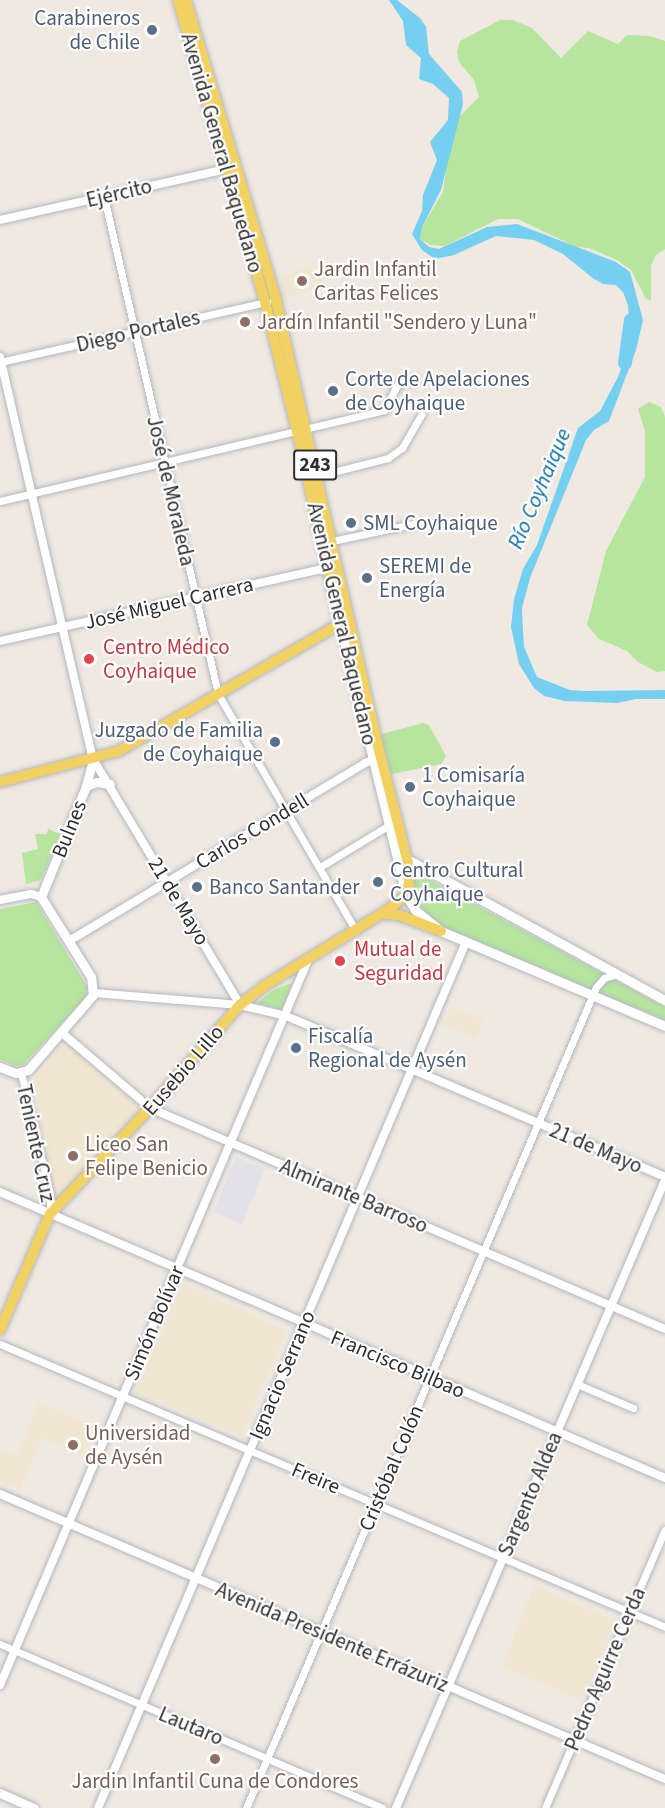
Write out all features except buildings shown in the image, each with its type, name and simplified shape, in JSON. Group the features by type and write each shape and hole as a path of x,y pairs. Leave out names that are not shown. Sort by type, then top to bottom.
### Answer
{"main road":[{"name":"Avenida General Baquedano","path":"178,0 189,22"},
{"name":"Avenida General Baquedano","path":"186,0 189,22 270,301 333,567 353,631 389,825 406,895 421,916 441,931 665,1026"},
{"name":"Avenida General Baquedano","path":"302,430 317,476 332,541 340,624 407,859"},
{"path":"0,782 119,751 340,624 353,631"},
{"name":"Bulnes","path":"41,897 86,786 93,759"},
{"path":"86,786 97,782 110,784"},
{"path":"406,895 410,877 407,859"},
{"path":"407,859 665,1000"},
{"name":"Eusebio Lillo","path":"0,1330 50,1214 150,1108 240,1005 383,914 406,895"},
{"path":"0,1067 21,1073 32,1067 90,1002 94,993 91,977 41,897"},
{"path":"383,914 399,915 441,931"},
{"path":"0,1793 34,1808"}],"street":[{"name":"Ejército","path":"0,220 232,168"},
{"name":"José de Moraleda","path":"104,197 218,694 356,931"},
{"name":"Diego Portales","path":"0,360 270,301"},
{"name":"21 de Mayo","path":"0,360 93,759 168,881 240,1005 286,1016 665,1179"},
{"path":"0,501 384,410 398,384 414,380"},
{"path":"317,476 388,458 402,448 422,414"},
{"path":"332,541 413,525"},
{"name":"José Miguel Carrera","path":"0,641 333,567"},
{"name":"Carlos Condell","path":"69,940 377,759"},
{"path":"320,867 389,825"},
{"path":"0,900 31,894 41,897"},
{"name":"Ignacio Serrano","path":"98,1808 466,942"},
{"name":"Simón Bolívar","path":"0,1685 308,960"},
{"name":"Cristóbal Colón","path":"246,1808 593,996 601,980 617,974"},
{"path":"94,993 240,1005"},
{"name":"Almirante Barroso","path":"62,1033 150,1108 665,1329"},
{"name":"Teniente Cruz","path":"21,1073 50,1195 50,1214"},
{"name":"Sargento Aldea","path":"396,1808 665,1179"},
{"name":"Francisco Bilbao","path":"0,1192 665,1478"},
{"name":"Freire","path":"0,1344 665,1627"},
{"path":"577,1384 633,1408"},
{"name":"Avenida Presidente Errázuriz","path":"0,1494 665,1779"},
{"name":"Pedro Aguirre Cerda","path":"545,1808 665,1530"},
{"name":"Lautaro","path":"0,1644 382,1808"}],"shaded area":[{"name":"Jardin Infantil Caritas Felices","path":"316,265 325,285 285,299 280,277"},
{"path":"451,1007 483,1020 476,1038 444,1025"},
{"name":"Liceo San Felipe Benicio","path":"65,1042 143,1110 56,1201 32,1081"},
{"path":"236,1157 265,1169 242,1224 213,1212"},
{"path":"183,1284 287,1330 242,1436 136,1393"},
{"name":"Universidad de Aysén","path":"39,1403 95,1426 83,1455 42,1438 20,1489 0,1481 0,1449 17,1456"},
{"path":"534,1586 615,1620 582,1700 502,1667"}],"green space":[{"path":"500,20 513,20 532,28 561,58 588,31 618,44 627,35 649,36 665,41 665,249 656,255 651,266 651,300 646,299 631,270 615,259 589,248 576,247 518,219 498,219 445,246 430,245 420,239 422,227 443,192 448,153 459,117 479,97 474,80 459,62 457,52 460,41"},
{"path":"649,402 661,407 665,417 665,671 657,672 638,662 627,651 599,639 587,625 606,551 645,477 645,431 638,409"},
{"path":"423,723 429,725 446,756 441,764 388,775 378,735"},
{"path":"48,829 60,834 41,880 26,884 22,853 38,849 35,834 47,834"},
{"path":"411,870 665,1007 665,1020 443,928 419,906 412,896"},
{"path":"36,902 88,988 85,998 23,1065 16,1066 0,1060 0,909"},
{"path":"292,983 282,1010 257,1003 273,990"}],"water":[{"path":"389,0 397,0 421,19 426,27 429,54 462,92 463,104 441,190 422,227 420,239 429,247 439,249 487,227 517,224 616,262 630,272 643,320 636,350 609,421 594,430 586,440 530,578 522,608 524,647 537,677 570,690 665,690 665,699 636,699 617,703 565,701 544,696 534,688 519,664 511,627 514,599 523,569 537,545 578,428 600,411 618,377 630,342 628,305 623,292 616,285 603,284 563,254 534,240 496,236 454,255 435,259 422,250 412,234 422,211 423,195 437,160 430,142 448,120 449,98 433,84 419,79 421,58 406,45 403,21"}],"waterway":[{"name":"Río Coyhaique","path":"625,363 631,320"}],"place":[{"name":"Carabineros de Chile","path":"152,30"},
{"name":"Jardin Infantil Caritas Felices","path":"302,281"},
{"name":"Jardín Infantil \"Sendero y Luna\"","path":"245,322"},
{"name":"Corte de Apelaciones de Coyhaique","path":"333,391"},
{"name":"SML Coyhaique","path":"351,523"},
{"name":"SEREMI de Energía","path":"367,578"},
{"name":"Centro Médico Coyhaique","path":"89,659"},
{"name":"Juzgado de Familia de Coyhaique","path":"275,742"},
{"name":"1 Comisaría Coyhaique","path":"410,787"},
{"name":"Centro Cultural Coyhaique","path":"378,882"},
{"name":"Banco Santander","path":"197,887"},
{"name":"Mutual de Seguridad","path":"340,961"},
{"name":"Fiscalía Regional de Aysén","path":"296,1048"},
{"name":"Liceo San Felipe Benicio","path":"73,1156"},
{"name":"Universidad de Aysén","path":"73,1445"},
{"name":"Jardin Infantil Cuna de Condores","path":"215,1759"}]}
